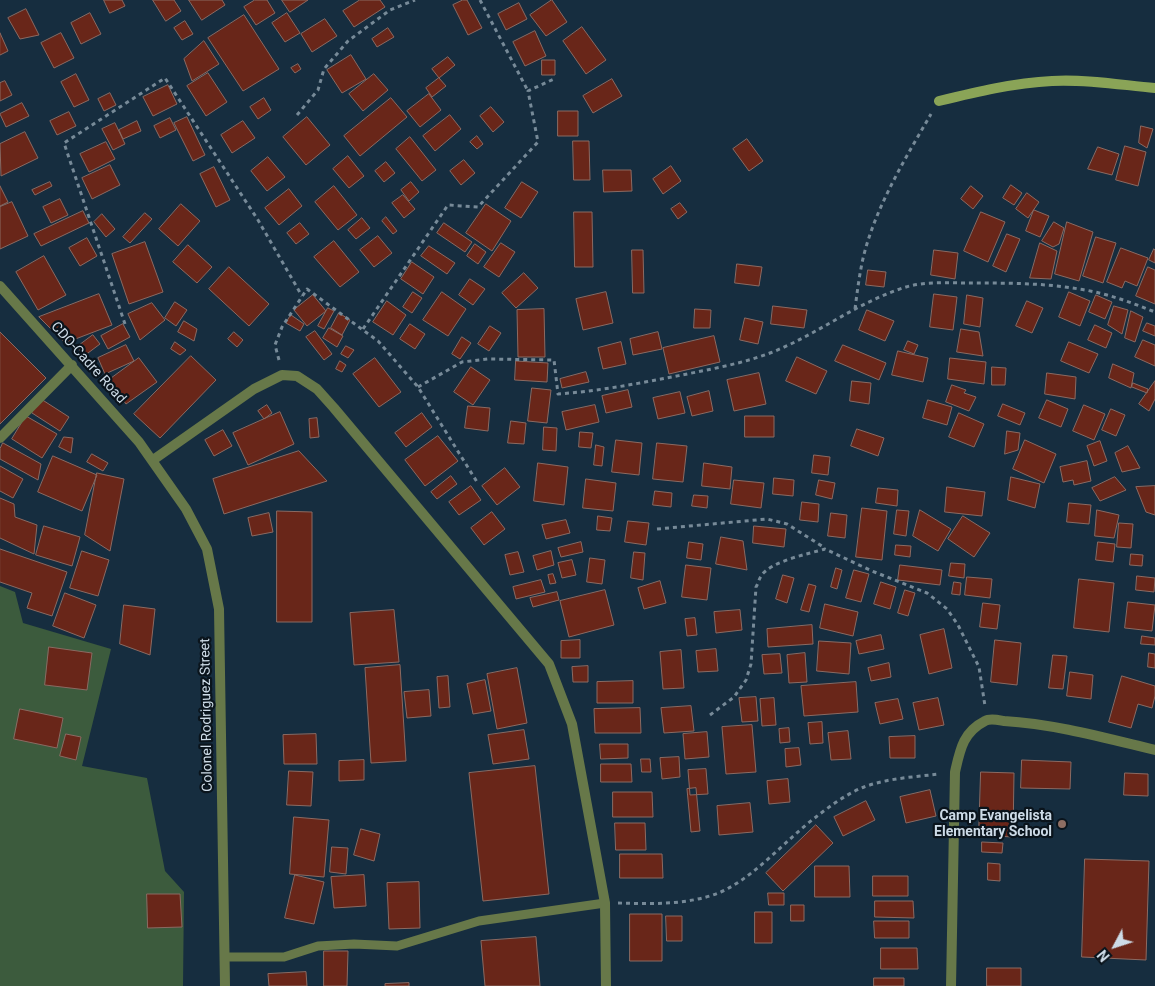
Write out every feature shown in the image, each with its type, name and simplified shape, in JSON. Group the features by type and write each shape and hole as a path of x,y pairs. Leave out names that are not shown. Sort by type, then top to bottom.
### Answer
{"street":[{"path":"939,101 1010,85 1053,81 1101,82 1155,88"},
{"name":"CDO-Cadre Road","path":"0,286 72,365 153,460"},
{"path":"0,438 72,365"},
{"path":"153,460 254,389 282,375 297,376 317,389 549,664 572,724 605,903 606,986"},
{"name":"Colonel Rodriguez Street","path":"153,460 186,509 207,549 219,609 224,986"},
{"path":"951,986 955,772 960,750 969,732 987,719 1027,722 1082,732 1155,750"}],"lane":[{"path":"225,957 284,957 318,946 354,944 398,946 479,921 605,903"}],"path":[{"path":"297,115 318,90 324,69 348,41 390,10 415,0"},
{"path":"364,329 448,204 478,207 538,142 528,91 480,0"},
{"path":"125,324 64,143 165,78 258,220 302,296"},
{"path":"528,91 556,78"},
{"path":"855,309 862,262 872,231 889,192 939,101"},
{"path":"418,387 462,362 504,359 554,360 558,394 621,386 747,361 808,336 855,309 907,287 932,283 994,283 1078,289 1111,296 1155,312"},
{"path":"282,375 275,345 282,327 307,289 378,341 418,387 477,482"},
{"path":"657,529 767,519 787,524 826,549 872,571 927,593 947,609 958,625 979,667 987,719"},
{"path":"710,715 734,697 746,680 750,664 756,587 761,576 769,568 782,562 826,549"},
{"path":"605,903 658,904 684,902 714,894 741,880 816,817 864,787 894,779 955,772"}],"green space":[{"path":"0,586 15,592 23,623 111,649 82,766 147,778 165,871 184,892 183,986 0,986"}],"building":[{"path":"104,0 122,0 125,6 110,13"},
{"path":"153,0 174,0 181,11 166,21"},
{"path":"189,0 222,0 225,5 202,20"},
{"path":"255,0 267,0 275,13 256,25 244,7"},
{"path":"282,0 308,0 290,12"},
{"path":"360,0 380,0 385,7 354,27 343,11"},
{"path":"467,0 482,28 468,35 453,5"},
{"path":"552,0 567,22 546,36 530,15"},
{"path":"519,3 527,19 506,30 498,14"},
{"path":"26,9 39,35 20,39 8,18"},
{"path":"90,13 101,34 81,44 71,23"},
{"path":"287,13 300,33 285,42 272,23"},
{"path":"244,15 279,69 243,91 208,38"},
{"path":"325,19 337,36 312,52 301,34"},
{"path":"185,21 193,34 182,40 174,28"},
{"path":"582,27 606,60 586,74 563,41"},
{"path":"388,28 394,37 377,47 372,39"},
{"path":"535,31 546,56 525,66 513,42"},
{"path":"0,33 8,51 0,55"},
{"path":"61,33 74,58 54,68 41,43"},
{"path":"204,41 219,64 192,81 184,59"},
{"path":"351,55 366,79 342,93 327,70"},
{"path":"448,57 455,65 439,78 432,69"},
{"path":"542,60 555,60 555,75 542,75"},
{"path":"298,64 301,69 295,73 291,68"},
{"path":"208,73 227,102 206,116 187,86"},
{"path":"76,74 89,100 74,107 61,82"},
{"path":"374,74 388,90 363,111 349,94"},
{"path":"439,78 446,86 432,97 426,88"},
{"path":"612,79 622,96 593,113 583,96"},
{"path":"5,81 12,95 0,101 0,83"},
{"path":"168,85 177,104 153,116 143,97"},
{"path":"110,93 116,105 104,111 98,99"},
{"path":"429,94 441,110 420,127 407,111"},
{"path":"264,98 271,110 258,119 250,107"},
{"path":"391,98 407,117 360,156 344,136"},
{"path":"22,103 29,116 6,127 0,114"},
{"path":"491,107 504,122 493,132 480,116"},
{"path":"558,111 578,111 578,136 558,136"},
{"path":"69,112 76,126 57,135 50,121"},
{"path":"450,115 461,129 435,151 423,136"},
{"path":"187,117 205,155 193,161 174,123"},
{"path":"307,117 330,145 306,165 283,137"},
{"path":"170,118 176,130 160,138 154,126"},
{"path":"137,121 141,131 123,139 119,130"},
{"path":"243,121 255,138 232,153 221,135"},
{"path":"115,123 125,144 113,150 102,129"},
{"path":"1141,126 1153,129 1147,148 1139,143"},
{"path":"25,132 38,158 1,176 0,144"},
{"path":"477,136 483,144 477,149 470,142"},
{"path":"410,137 436,170 422,181 396,149"},
{"path":"747,139 763,161 749,171 733,149"},
{"path":"573,141 589,141 590,180 574,180"},
{"path":"106,142 115,159 89,172 80,154"},
{"path":"1125,146 1146,152 1138,186 1116,180"},
{"path":"1098,147 1119,154 1112,175 1088,169"},
{"path":"348,156 364,176 349,188 333,169"},
{"path":"268,157 285,177 267,191 251,171"},
{"path":"464,160 475,173 461,185 450,171"},
{"path":"386,162 395,173 384,182 375,171"},
{"path":"110,165 120,185 92,199 82,178"},
{"path":"671,166 681,181 663,194 653,179"},
{"path":"214,167 230,200 216,207 200,174"},
{"path":"603,170 631,170 632,191 604,192"},
{"path":"50,182 52,186 35,195 32,190"},
{"path":"411,182 419,192 409,201 401,190"},
{"path":"522,182 538,192 521,218 505,208"},
{"path":"1011,185 1022,193 1014,205 1003,198"},
{"path":"0,186 8,202 0,206"},
{"path":"334,186 357,215 338,230 315,202"},
{"path":"971,186 983,196 973,209 961,199"},
{"path":"289,189 302,206 279,225 265,208"},
{"path":"1027,193 1039,202 1028,218 1016,209"},
{"path":"403,195 415,209 404,218 392,203"},
{"path":"60,199 68,215 51,223 43,207"},
{"path":"12,202 28,236 0,249 0,207"},
{"path":"680,203 687,212 678,219 671,209"},
{"path":"181,204 200,221 178,246 159,229"},
{"path":"486,204 511,221 492,251 466,233"},
{"path":"1034,210 1049,216 1040,237 1026,231"},
{"path":"83,211 89,223 41,246 34,234"},
{"path":"574,212 592,212 593,267 575,267"},
{"path":"981,212 1005,222 988,262 964,251"},
{"path":"145,213 152,219 130,243 123,237"},
{"path":"102,214 115,229 106,237 94,222"},
{"path":"386,217 397,231 393,234 382,221"},
{"path":"362,218 370,228 356,239 348,230"},
{"path":"1054,222 1064,228 1059,244 1053,247 1042,241"},
{"path":"1067,222 1093,232 1079,281 1055,274"},
{"path":"300,223 309,234 296,244 287,233"},
{"path":"444,223 472,242 465,252 437,233"},
{"path":"1007,234 1020,239 1006,272 993,266"},
{"path":"378,236 392,253 374,267 360,250"},
{"path":"1096,237 1116,243 1103,283 1083,276"},
{"path":"87,238 97,256 80,266 69,248"},
{"path":"334,241 359,272 340,287 314,257"},
{"path":"145,242 163,292 129,304 112,254"},
{"path":"501,243 515,252 499,277 484,267"},
{"path":"1040,243 1057,251 1051,279 1030,278"},
{"path":"475,244 486,252 478,264 467,256"},
{"path":"188,245 212,267 197,283 173,262"},
{"path":"429,246 455,263 447,274 421,256"},
{"path":"1121,248 1148,258 1137,286 1125,281 1122,288 1107,282"},
{"path":"632,250 643,250 644,293 633,293"},
{"path":"934,250 958,253 955,279 931,275"},
{"path":"1155,250 1155,263 1149,260"},
{"path":"44,256 66,295 38,310 16,272"},
{"path":"412,262 434,277 423,294 401,279"},
{"path":"737,264 762,267 759,286 735,283"},
{"path":"229,267 269,304 249,326 209,289"},
{"path":"1148,267 1155,270 1155,304 1136,296"},
{"path":"868,270 886,272 884,287 866,285"},
{"path":"524,273 538,288 516,308 502,293"},
{"path":"470,279 485,289 473,305 459,295"},
{"path":"413,292 422,298 412,313 403,307"},
{"path":"442,292 466,309 448,336 423,320"},
{"path":"606,292 613,323 583,330 576,299"},
{"path":"1069,292 1090,301 1080,326 1059,317"},
{"path":"99,294 112,325 65,343 39,317"},
{"path":"934,294 957,297 953,330 930,327"},
{"path":"313,295 326,311 307,326 294,310"},
{"path":"967,295 983,298 980,327 964,324"},
{"path":"1096,295 1112,302 1105,319 1089,312"},
{"path":"387,301 406,315 393,335 373,322"},
{"path":"1027,301 1043,308 1032,333 1016,326"},
{"path":"175,302 187,310 176,326 165,318"},
{"path":"152,303 165,320 140,340 128,314"},
{"path":"773,306 807,310 804,328 771,324"},
{"path":"1114,306 1128,310 1122,334 1108,325"},
{"path":"328,308 334,311 324,329 318,326"},
{"path":"544,309 545,357 518,357 517,310"},
{"path":"695,309 711,310 710,328 694,328"},
{"path":"867,310 894,321 885,341 859,330"},
{"path":"1131,311 1143,317 1135,342 1125,338"},
{"path":"339,313 350,320 342,335 331,328"},
{"path":"291,315 304,324 300,331 286,323"},
{"path":"745,318 763,322 758,344 740,340"},
{"path":"184,321 197,329 194,341 178,332"},
{"path":"1147,323 1155,326 1155,336 1143,331"},
{"path":"123,324 130,337 108,349 101,336"},
{"path":"410,324 425,334 415,349 400,339"},
{"path":"1095,325 1112,333 1106,348 1088,340"},
{"path":"490,326 501,333 489,351 478,344"},
{"path":"329,328 343,336 337,347 323,338"},
{"path":"961,329 979,332 983,356 957,352"},
{"path":"315,331 332,354 324,360 306,337"},
{"path":"0,332 46,378 0,424"},
{"path":"234,332 243,340 237,347 228,339"},
{"path":"658,332 662,349 633,355 630,339"},
{"path":"93,335 100,344 84,356 77,347"},
{"path":"714,336 720,362 669,374 663,348"},
{"path":"462,337 471,343 460,359 452,354"},
{"path":"1143,340 1155,345 1155,366 1135,357"},
{"path":"908,341 918,345 914,354 904,350"},
{"path":"175,342 186,350 180,355 171,349"},
{"path":"621,342 626,364 603,369 598,348"},
{"path":"1069,342 1098,354 1089,373 1061,361"},
{"path":"126,345 134,361 105,374 98,358"},
{"path":"843,345 886,363 879,380 835,361"},
{"path":"346,346 354,350 348,358 341,354"},
{"path":"898,351 928,358 923,382 892,375"},
{"path":"191,356 216,380 160,438 134,414"},
{"path":"797,357 827,371 816,394 786,381"},
{"path":"139,358 157,382 126,404 109,380"},
{"path":"375,358 401,392 379,407 353,374"},
{"path":"950,358 986,362 984,384 948,379"},
{"path":"340,361 346,365 342,372 336,369"},
{"path":"516,361 548,363 547,382 515,380"},
{"path":"1113,364 1134,373 1131,388 1109,378"},
{"path":"471,367 490,380 473,405 454,392"},
{"path":"992,367 1006,368 1005,385 992,385"},
{"path":"586,372 589,382 562,388 560,379"},
{"path":"759,373 766,404 734,411 727,380"},
{"path":"1047,373 1076,377 1075,399 1045,394"},
{"path":"852,381 871,383 869,404 850,401"},
{"path":"1155,381 1155,399 1149,411 1139,404"},
{"path":"1133,383 1148,389 1147,393 1132,387"},
{"path":"952,385 966,390 964,393 976,397 969,411 946,402"},
{"path":"532,388 551,390 547,423 528,421"},
{"path":"628,390 632,407 606,413 602,396"},
{"path":"709,391 713,411 692,416 687,397"},
{"path":"680,392 685,413 658,419 653,398"},
{"path":"41,399 69,417 60,431 32,413"},
{"path":"928,400 952,407 947,425 923,418"},
{"path":"1047,400 1068,409 1061,427 1039,418"},
{"path":"1003,404 1025,413 1020,425 998,416"},
{"path":"267,405 272,413 264,419 258,411"},
{"path":"595,405 599,422 566,430 562,412"},
{"path":"1084,405 1105,414 1094,440 1073,431"},
{"path":"468,406 490,408 488,431 465,428"},
{"path":"1111,409 1125,415 1116,436 1102,430"},
{"path":"280,412 294,444 248,465 233,433"},
{"path":"422,413 432,427 406,447 395,433"},
{"path":"959,413 984,424 974,447 949,437"},
{"path":"26,416 57,434 42,458 12,439"},
{"path":"745,416 774,416 774,437 745,437"},
{"path":"317,418 319,437 310,438 309,419"},
{"path":"511,421 526,423 524,444 508,443"},
{"path":"544,427 557,428 556,451 543,450"},
{"path":"857,429 884,438 878,456 851,446"},
{"path":"223,430 232,446 214,456 205,440"},
{"path":"1007,431 1020,433 1018,450 1005,454"},
{"path":"580,432 593,433 591,448 579,447"},
{"path":"438,436 458,461 425,486 405,460"},
{"path":"64,437 73,438 71,453 59,447"},
{"path":"616,440 642,443 639,475 612,472"},
{"path":"1025,440 1056,454 1044,483 1013,469"},
{"path":"1100,441 1107,461 1094,466 1087,446"},
{"path":"3,443 41,464 38,480 0,459 0,449"},
{"path":"657,443 687,446 683,482 653,479"},
{"path":"596,445 604,447 602,466 594,465"},
{"path":"1128,446 1140,468 1122,472 1115,453"},
{"path":"299,451 327,481 224,514 213,479"},
{"path":"92,454 108,463 103,471 87,462"},
{"path":"814,455 830,457 828,475 812,473"},
{"path":"53,456 97,475 82,511 38,492"},
{"path":"1087,461 1091,481 1074,485 1073,480 1063,482 1060,467"},
{"path":"538,463 568,467 564,505 534,501"},
{"path":"704,463 732,467 730,489 702,486"},
{"path":"0,466 23,479 13,498 0,491"},
{"path":"505,468 520,487 497,505 482,486"},
{"path":"97,473 124,479 110,551 85,535"},
{"path":"451,476 457,484 437,499 431,492"},
{"path":"1011,477 1040,484 1035,508 1008,500"},
{"path":"1115,477 1126,490 1100,501 1092,488"},
{"path":"774,478 794,480 793,496 773,494"},
{"path":"586,479 616,483 613,511 583,508"},
{"path":"734,480 764,483 761,508 731,504"},
{"path":"819,480 835,483 832,499 816,495"},
{"path":"471,486 481,500 459,515 449,502"},
{"path":"1155,486 1155,515 1146,512 1136,487"},
{"path":"947,487 985,492 982,516 945,512"},
{"path":"878,488 898,490 897,506 876,503"},
{"path":"655,491 672,493 671,507 653,505"},
{"path":"694,495 708,496 707,508 692,506"},
{"path":"0,498 14,504 15,517 37,525 34,554 0,538"},
{"path":"802,502 819,504 818,522 800,520"},
{"path":"1069,503 1091,505 1089,524 1067,522"},
{"path":"862,508 887,511 882,560 856,557"},
{"path":"897,510 909,511 906,536 894,534"},
{"path":"920,510 951,529 938,551 913,536"},
{"path":"1097,510 1119,515 1114,538 1095,536"},
{"path":"277,511 312,512 312,622 277,622"},
{"path":"492,512 505,529 484,545 471,528"},
{"path":"269,513 273,532 252,536 248,518"},
{"path":"831,513 847,515 845,538 828,536"},
{"path":"598,516 612,518 610,531 597,530"},
{"path":"963,516 990,533 974,557 948,539"},
{"path":"566,520 570,533 546,539 542,525"},
{"path":"628,521 649,523 646,545 625,542"},
{"path":"1119,523 1133,524 1131,548 1117,547"},
{"path":"44,526 80,537 72,566 36,555"},
{"path":"754,526 786,529 784,547 753,543"},
{"path":"721,537 743,541 747,570 716,564"},
{"path":"581,542 583,552 561,557 558,548"},
{"path":"689,542 703,544 701,560 687,558"},
{"path":"1098,542 1115,544 1113,562 1096,560"},
{"path":"896,545 911,546 910,557 895,555"},
{"path":"0,549 67,572 52,616 27,608 32,593 0,582"},
{"path":"82,551 109,560 98,596 70,588"},
{"path":"551,551 554,565 537,570 533,556"},
{"path":"518,552 524,572 510,575 505,555"},
{"path":"634,552 645,553 643,580 631,578"},
{"path":"1131,554 1143,555 1142,566 1130,565"},
{"path":"590,558 605,560 602,584 587,582"},
{"path":"572,560 576,575 562,578 558,563"},
{"path":"951,563 965,564 964,578 949,576"},
{"path":"686,565 711,568 707,600 682,597"},
{"path":"900,565 942,570 940,585 898,580"},
{"path":"836,568 842,570 837,589 831,587"},
{"path":"854,570 869,574 861,602 846,598"},
{"path":"553,574 556,583 550,584 548,575"},
{"path":"783,575 794,578 787,603 776,599"},
{"path":"1137,576 1155,578 1154,592 1136,590"},
{"path":"967,577 992,579 990,598 965,595"},
{"path":"1079,579 1114,583 1109,632 1074,628"},
{"path":"541,580 545,592 516,599 513,587"},
{"path":"660,581 666,603 644,609 638,588"},
{"path":"881,582 896,587 890,609 874,604"},
{"path":"954,582 961,583 960,595 952,594"},
{"path":"809,584 816,586 809,612 801,610"},
{"path":"605,590 614,625 569,637 560,601"},
{"path":"905,590 915,593 908,616 898,613"},
{"path":"557,592 559,600 533,607 530,598"},
{"path":"65,593 96,605 84,638 53,626"},
{"path":"1128,602 1155,605 1152,631 1125,628"},
{"path":"983,603 1000,605 997,629 980,627"},
{"path":"825,604 858,612 853,636 820,628"},
{"path":"124,605 155,609 150,655 120,644"},
{"path":"394,610 399,662 354,665 350,613"},
{"path":"740,610 742,630 716,633 714,612"},
{"path":"695,618 697,635 687,636 685,619"},
{"path":"812,625 813,644 768,647 767,629"},
{"path":"944,629 952,668 929,674 920,635"},
{"path":"881,635 884,649 859,654 856,641"},
{"path":"1142,636 1155,638 1155,645 1141,644"},
{"path":"580,640 580,658 561,658 561,641"},
{"path":"995,640 1021,643 1017,685 991,682"},
{"path":"819,641 851,643 849,674 817,671"},
{"path":"49,647 92,653 87,690 45,685"},
{"path":"716,649 718,671 698,672 696,651"},
{"path":"681,650 684,688 663,689 660,652"},
{"path":"805,653 807,682 789,683 787,655"},
{"path":"1149,653 1155,654 1155,668 1148,667"},
{"path":"780,654 782,673 764,674 762,655"},
{"path":"1053,655 1067,656 1063,689 1049,688"},
{"path":"889,663 891,677 871,681 868,668"},
{"path":"400,665 406,761 371,763 365,668"},
{"path":"588,666 588,682 573,682 572,667"},
{"path":"517,668 527,723 497,729 487,674"},
{"path":"1070,672 1093,675 1091,699 1067,696"},
{"path":"448,676 450,707 439,708 437,677"},
{"path":"1122,676 1155,686 1152,708 1138,704 1131,728 1109,722"},
{"path":"485,680 491,711 473,714 467,684"},
{"path":"633,681 633,703 597,703 597,682"},
{"path":"856,682 858,712 804,716 801,686"},
{"path":"429,690 431,716 407,718 404,692"},
{"path":"756,697 758,721 742,722 739,698"},
{"path":"774,698 776,725 762,726 760,699"},
{"path":"938,698 944,725 919,730 913,703"},
{"path":"898,699 903,719 880,724 875,703"},
{"path":"691,706 694,731 664,733 661,708"},
{"path":"640,708 641,733 595,733 594,709"},
{"path":"20,709 63,718 57,748 14,739"},
{"path":"822,722 823,743 810,744 808,723"},
{"path":"752,725 756,772 726,774 722,727"},
{"path":"789,728 790,742 780,743 779,729"},
{"path":"524,730 529,759 493,764 488,735"},
{"path":"848,731 851,759 831,760 828,733"},
{"path":"707,732 709,757 685,759 683,734"},
{"path":"66,734 81,737 76,760 60,756"},
{"path":"316,734 317,764 284,764 283,735"},
{"path":"915,736 915,758 890,758 889,737"},
{"path":"600,744 628,744 628,758 601,759"},
{"path":"799,748 801,765 786,767 785,749"},
{"path":"679,757 680,777 662,779 660,758"},
{"path":"641,759 650,759 651,772 642,772"},
{"path":"364,760 364,780 339,781 339,761"},
{"path":"1022,760 1071,762 1070,789 1021,788"},
{"path":"601,764 631,764 632,782 601,782"},
{"path":"535,766 549,894 483,901 469,773"},
{"path":"706,769 708,794 690,795 688,770"},
{"path":"289,771 313,772 311,806 287,805"},
{"path":"981,772 1014,773 1013,837 979,835"},
{"path":"1125,773 1148,774 1148,796 1124,795"},
{"path":"788,779 790,802 769,804 767,781"},
{"path":"696,788 700,831 691,832 687,789"},
{"path":"930,790 936,816 906,823 900,797"},
{"path":"613,792 652,792 653,817 613,817"},
{"path":"866,801 875,820 843,836 834,817"},
{"path":"750,803 753,832 719,835 717,806"},
{"path":"294,817 329,820 324,877 290,874"},
{"path":"615,823 645,823 646,850 616,850"},
{"path":"816,825 833,843 783,891 766,873"},
{"path":"361,829 380,834 374,861 354,855"},
{"path":"982,842 1003,843 1002,853 982,852"},
{"path":"332,847 348,848 346,874 330,872"},
{"path":"620,854 662,854 663,878 620,878"},
{"path":"1085,859 1149,861 1146,960 1082,957"},
{"path":"988,863 1000,864 1000,881 988,880"},
{"path":"815,866 849,866 850,897 815,897"},
{"path":"295,875 324,882 314,924 285,918"},
{"path":"364,875 366,906 334,908 331,877"},
{"path":"873,876 908,876 908,896 873,896"},
{"path":"419,882 420,928 389,929 387,883"},
{"path":"768,893 784,893 784,905 769,905"},
{"path":"147,894 180,894 182,927 148,928"},
{"path":"875,901 913,901 914,918 875,917"},
{"path":"791,905 804,905 804,921 791,921"},
{"path":"755,912 772,912 772,943 755,943"},
{"path":"630,914 662,914 662,961 630,961"},
{"path":"666,916 682,916 682,941 667,941"},
{"path":"874,921 909,921 909,938 875,938"},
{"path":"536,937 540,986 485,986 481,941"},
{"path":"881,948 917,948 918,969 881,969"},
{"path":"324,951 348,951 347,986 324,986"},
{"path":"987,968 1021,968 1021,986 987,986"},
{"path":"306,972 307,986 269,986 268,974"},
{"path":"874,978 904,978 904,986 874,986"},
{"path":"409,983 409,986 385,986 385,984"}],"place":[{"name":"Camp Evangelista Elementary School","path":"1062,824"}]}
